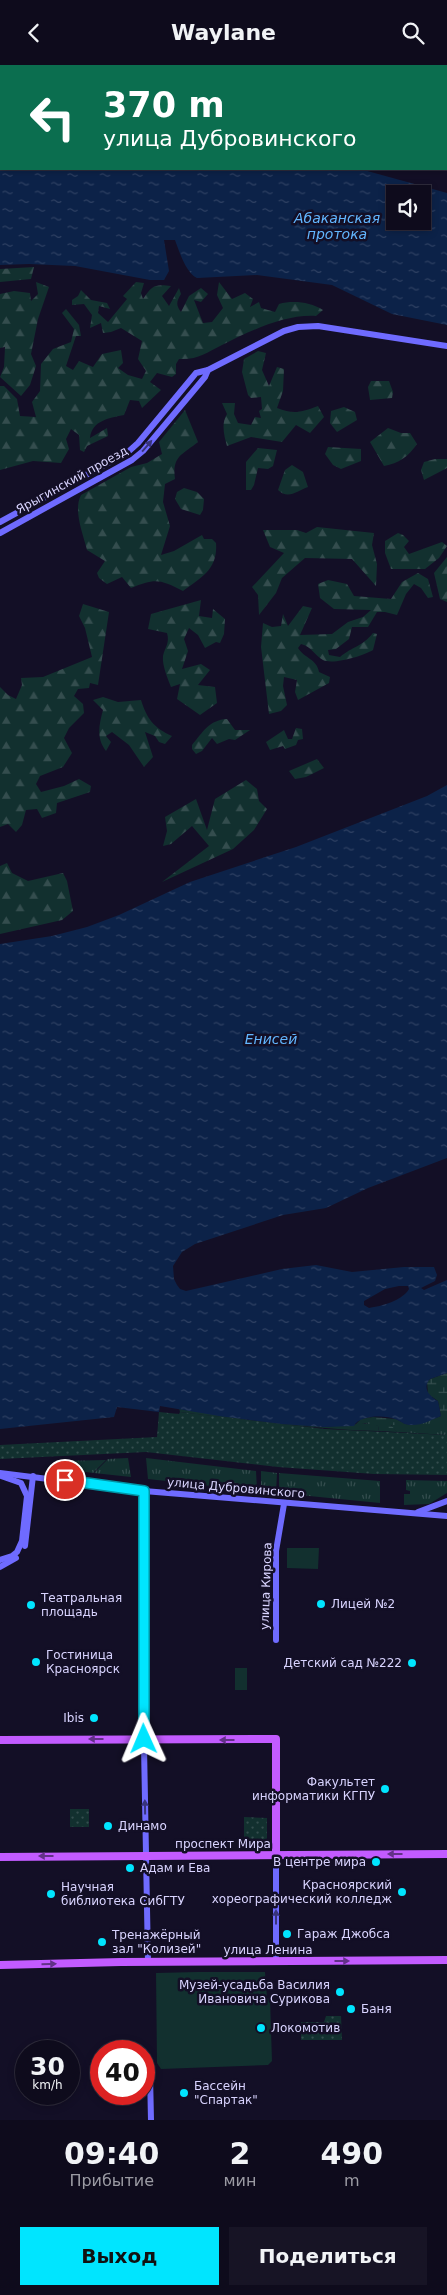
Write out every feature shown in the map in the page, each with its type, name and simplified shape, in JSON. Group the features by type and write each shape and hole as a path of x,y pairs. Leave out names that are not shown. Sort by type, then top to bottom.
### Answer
{"main road":[{"name":"Ярыгинский проезд","path":"0,523 128,452 138,443 196,373 208,370 284,331 298,327 318,326 447,346"},
{"name":"Ярыгинский проезд","path":"0,533 132,460 143,451 205,377 208,370"},
{"name":"улица Дубровинского","path":"0,1474 33,1476 144,1491 447,1517"},
{"path":"0,1474 21,1483 27,1496 21,1546 12,1556 0,1560"},
{"path":"0,1567 16,1558 25,1547 33,1476"},
{"path":"144,1491 144,1739 148,1962"},
{"name":"улица Дубровинского","path":"412,1513 426,1510 447,1501"},
{"name":"улица Кирова","path":"276,1641 276,1551 284,1504"},
{"path":"3,1739 276,1739 276,1961"},
{"name":"проспект Мира","path":"0,1857 447,1854"},
{"name":"улица Ленина","path":"0,1965 447,1960"},
{"path":"151,2105 151,2120"}],"green space":[{"path":"34,267 31,279 0,282 0,269"},
{"path":"36,282 49,287 38,319 31,354 36,366 30,385 21,396 0,377 4,367 5,347 0,348 0,294 14,291 30,293 31,301 38,294"},
{"path":"136,282 144,283 141,293 143,299 154,287 161,285 171,286 162,296 169,306 179,288 181,294 177,303 181,312 189,296 201,288 208,294 201,302 194,300 203,323 212,322 223,308 217,295 219,282 232,299 245,293 253,299 250,307 259,302 261,308 275,312 279,304 296,302 313,305 323,310 316,316 292,318 268,325 244,334 202,355 179,359 176,364 176,374 172,377 157,373 150,382 161,390 142,408 139,401 130,400 124,415 102,421 94,427 90,438 107,428 108,436 87,446 84,452 80,450 79,435 71,429 66,439 69,449 61,463 33,461 0,470 0,386 4,386 17,399 20,416 36,417 32,402 40,391 41,364 53,349 71,342 74,329 62,313 66,309 79,325 81,336 76,336 66,366 73,370 79,361 93,367 102,354 121,350 123,363 118,368 128,375 142,379 146,371 138,359 142,341 121,328 103,333 101,323 90,328 92,315 84,304 72,305 72,300 78,296 81,290 91,300 107,303 110,309 99,306 98,313 108,322 127,299 123,296"},
{"path":"258,351 266,353 262,370 269,386 277,367 284,369 283,391 277,408 298,412 318,406 324,417 310,433 296,425 282,442 251,437 227,446 224,425 227,414 222,403 235,403 234,414 238,423 251,425 255,417 261,418 259,411 262,409 261,397 251,398 248,395 242,372 244,359"},
{"path":"371,381 389,381 393,392 392,398 370,400 368,387"},
{"path":"344,407 355,412 357,420 337,432 330,423 331,411"},
{"path":"185,410 198,442 179,457 175,465 175,479 165,484 163,502 170,526 161,555 174,551 202,535 204,539 212,539 216,543 216,552 211,566 207,572 183,591 169,584 157,581 131,588 122,577 107,584 99,578 97,573 105,561 87,550 81,530 78,508 81,495 131,467 147,463 162,454 159,442"},
{"path":"388,428 401,433 410,433 417,444 403,459 384,466 370,442"},
{"path":"328,447 361,449 361,461 341,469 333,465 325,454"},
{"path":"258,448 277,450 273,466 268,469 258,468 254,485 251,490 246,490 246,462"},
{"path":"435,459 447,459 447,468 424,480 421,470 424,462"},
{"path":"292,465 303,472 308,487 289,495 278,490 285,470"},
{"path":"184,488 197,492 204,499 203,510 200,515 181,509 175,499 177,492"},
{"path":"317,527 374,533 372,545 377,564 376,586 352,559 305,558 282,578 276,593 259,615 258,595 252,587 284,553 270,547 263,530 297,530 306,533"},
{"path":"398,533 409,541 404,547 409,554 442,542 447,546 439,558 425,569 391,569 385,553 385,541"},
{"path":"447,557 447,602 440,599 434,573"},
{"path":"418,573 428,579 433,597 428,598 421,588 414,584 406,594 397,615 377,612 368,627 352,627 349,639 336,649 328,650 329,655 340,657 365,641 373,633 377,634 373,650 348,659 328,661 323,660 308,647 301,644 298,648 316,664 319,672 330,677 329,683 298,700 295,692 297,680 284,677 283,686 287,705 281,711 269,714 261,647 263,623 272,627 281,626 283,614 288,626 303,606 312,608 300,635 332,634 348,622 363,617 371,610 334,609 320,598 318,584 328,580 347,584 354,596 391,599 402,582"},
{"path":"201,600 199,616 212,618 213,609 225,619 224,634 220,643 216,642 205,648 198,635 189,628 184,639 188,651 182,669 201,664 210,670 198,685 215,687 217,703 200,715 177,699 180,684 171,687 163,660 168,642 167,633 148,629 151,614"},
{"path":"83,604 109,612 98,685 90,683 89,688 78,689 74,696 83,704 84,713 69,728 64,738 72,753 63,767 40,776 36,784 41,792 64,786 79,779 91,786 90,792 57,803 56,813 42,818 37,809 26,810 22,825 16,832 8,824 0,827 0,687 8,695 16,699 22,685 21,678 43,677 92,657 85,628 79,616"},
{"path":"103,697 118,702 141,700 152,722 160,730 172,736 165,744 159,742 155,736 145,732 153,757 144,767 129,745 112,732 106,736 111,742 106,751 103,746 99,731 103,710 93,700"},
{"path":"227,719 235,730 250,730 235,740 229,739 217,744 212,738 202,751 196,754 192,749 192,745 203,731 215,722"},
{"path":"296,728 302,729 303,739 298,740 296,745 285,749 283,746 270,750 266,742 284,730 288,739 292,739"},
{"path":"317,759 324,768 306,777 295,779 289,771"},
{"path":"246,780 257,789 259,801 267,809 254,830 233,849 162,882 209,846 192,826 171,844 163,846 167,831 165,817 196,799 207,830 215,799"},
{"path":"7,863 12,873 28,881 63,873 67,881 73,911 62,920 0,934 0,866"},
{"path":"447,1373 447,1416 441,1416 438,1401 428,1394 427,1382 430,1379"},
{"path":"179,1408 249,1420 324,1427 372,1423 378,1426 379,1431 329,1428 255,1421 180,1412"},
{"path":"159,1412 179,1414 180,1412 325,1429 447,1435 447,1475 374,1474 278,1467 146,1452 0,1459 0,1445 157,1437"},
{"path":"447,1416 447,1435 397,1432 391,1426 394,1424 418,1423"},
{"path":"373,1417 396,1419 407,1425 391,1425 397,1432 379,1431 378,1426 366,1423 354,1426 361,1419"},
{"path":"128,1458 131,1477 94,1473 108,1459"},
{"path":"146,1458 256,1471 257,1491 148,1479"},
{"path":"106,1460 93,1473 60,1468 63,1461"},
{"path":"261,1471 277,1473 276,1492 261,1492"},
{"path":"279,1473 380,1481 380,1503 279,1493"},
{"path":"406,1480 447,1481 447,1493 429,1504 404,1505 404,1494 410,1494 410,1491 406,1490"},
{"path":"287,1548 319,1548 318,1569 287,1568"},
{"path":"235,1668 247,1668 247,1690 235,1690"},
{"path":"70,1809 89,1809 89,1827 70,1827"},
{"path":"244,1817 267,1818 267,1840 244,1840"},
{"name":"Локомотив","path":"265,1972 267,1998 270,1998 272,2061 268,2065 161,2069 157,2063 156,1973"},
{"path":"326,2016 341,2016 342,2040 301,2040 301,2022 324,2022"}],"water":[{"name":"Абаканская протока","path":"0,170 364,170 418,185 386,185 386,230 431,230 431,189 447,193 447,325 392,314 332,285 257,275 197,278 186,267 175,240 164,240 169,271 164,280 150,280 75,266 0,265"},
{"name":"Енисей","path":"447,785 447,1158 368,1188 326,1208 283,1215 195,1244 182,1252 173,1266 174,1279 177,1285 180,1289 186,1291 282,1269 316,1265 352,1272 404,1267 434,1267 437,1275 435,1281 421,1288 424,1290 447,1280 447,1373 430,1379 427,1386 429,1394 438,1401 441,1416 418,1425 379,1417 361,1420 354,1426 324,1427 219,1416 160,1406 159,1412 117,1407 114,1417 0,1429 0,944 52,936 87,927 119,915 190,882 296,847 427,796","holes":["408,1286 409,1289 402,1297 391,1302 369,1308 364,1305 364,1301 385,1289"]}],"place":[{"name":"Лицей №2","path":"321,1604"},
{"name":"Театральная площадь","path":"31,1605"},
{"name":"Гостиница Красноярск","path":"36,1662"},
{"name":"Детский сад №222","path":"412,1663"},
{"name":"Ibis","path":"94,1718"},
{"name":"Факультет информатики КГПУ","path":"385,1789"},
{"name":"Динамо","path":"108,1826"},
{"name":"В центре мира","path":"376,1862"},
{"name":"Адам и Ева","path":"130,1868"},
{"name":"Красноярский хореографический колледж","path":"402,1892"},
{"name":"Научная библиотека СибГТУ","path":"51,1894"},
{"name":"Гараж Джобса","path":"287,1934"},
{"name":"Тренажёрный зал \"Колизей\"","path":"102,1942"},
{"name":"Музей-усадьба Василия Ивановича Сурикова","path":"340,1992"},
{"name":"Баня","path":"351,2009"},
{"name":"Локомотив","path":"261,2028"},
{"name":"Бассейн \"Спартак\"","path":"184,2093"}],"route":[{"path":"65,1480 144,1491 144,1739"}]}
